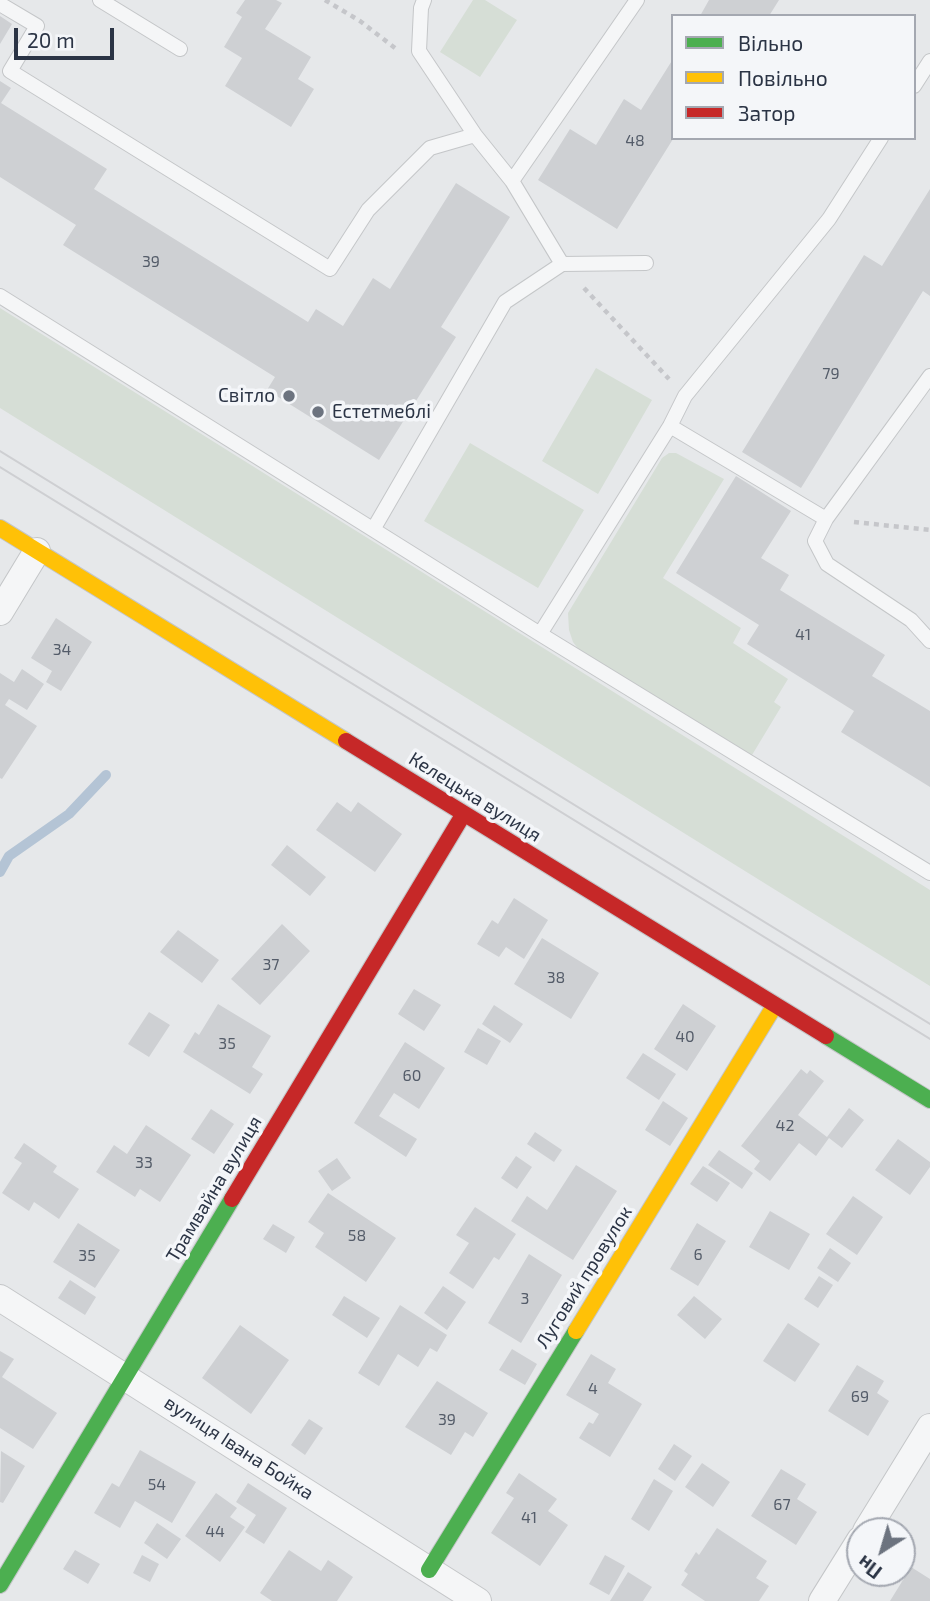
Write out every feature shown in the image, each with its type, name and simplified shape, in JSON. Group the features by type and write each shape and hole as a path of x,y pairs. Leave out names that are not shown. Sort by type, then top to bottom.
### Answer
{"street":[{"name":"Келецька вулиця","path":"0,528 930,1100"},
{"path":"0,612 37,551"},
{"name":"Трамвайна вулиця","path":"0,1585 463,815"},
{"name":"Луговий провулок","path":"429,1570 775,1005"},
{"name":"вулиця Івана Бойка","path":"0,1298 127,1376 478,1601"},
{"path":"875,1517 930,1427"},
{"path":"822,1601 846,1562"}],"lane":[{"path":"100,0 180,49"},
{"path":"424,0 421,8 419,51 475,135 512,181 562,264"},
{"path":"512,181 637,0"},
{"path":"0,4 37,26 10,71 330,269 368,210 430,148 475,135"},
{"path":"916,83 930,61"},
{"path":"540,634 670,426 685,396 830,219 880,140"},
{"path":"374,528 505,302 562,264 646,264"},
{"path":"0,296 540,634 930,873"},
{"path":"930,376 825,519 815,541 827,564 911,620 930,641"},
{"path":"670,426 825,519"}],"path":[{"path":"325,0 360,21 399,52 419,51"},
{"path":"562,264 685,396"},
{"path":"825,519 930,530"}],"shaded area":[{"path":"473,0 485,0 517,20 480,77 440,52"},
{"path":"0,308 930,890 930,986 0,408"},
{"path":"596,368 652,400 598,494 542,461"},
{"path":"470,443 584,510 538,588 424,521"},
{"path":"669,453 676,453 724,479 663,578 741,628 733,643 788,679 774,702 781,707 752,755 579,650 569,630 568,613 662,458"}],"building":[{"path":"245,0 276,0 282,3 265,29 311,57 298,79 314,89 291,127 225,86 242,58 224,47 242,17 236,13"},
{"path":"709,0 779,0 770,14 701,14"},
{"path":"0,16 12,24 0,44"},
{"path":"671,62 672,140 617,229 538,180 570,129 596,145 624,99 641,110"},
{"path":"0,81 11,88 1,103 107,169 94,189 308,322 316,309 343,326 373,278 390,289 456,183 510,217 441,327 456,337 379,460 267,390 275,377 63,245 76,225 0,177"},
{"path":"930,189 930,296 923,291 801,488 742,452 864,255 882,266"},
{"path":"736,476 791,511 761,558 789,575 780,590 885,655 872,676 930,711 930,787 841,732 854,711 747,644 759,625 676,573"},
{"path":"56,618 92,642 61,691 46,682 52,671 31,658"},
{"path":"22,669 44,684 27,710 9,699 5,705 37,726 2,779 0,673 14,682"},
{"path":"337,802 351,812 358,802 402,834 375,872 316,830"},
{"path":"287,845 326,877 310,896 271,865"},
{"path":"514,898 548,920 524,959 506,947 499,957 477,944 492,920 498,924"},
{"path":"282,924 310,951 260,1005 231,979"},
{"path":"178,930 219,960 202,983 160,952"},
{"path":"542,938 599,973 571,1019 514,984"},
{"path":"414,989 441,1005 424,1031 398,1014"},
{"path":"218,1004 271,1036 252,1067 263,1074 250,1094 183,1052 195,1032 199,1035"},
{"path":"683,1004 716,1026 687,1071 654,1049"},
{"path":"494,1005 523,1024 510,1043 482,1024"},
{"path":"149,1012 170,1025 149,1057 128,1044"},
{"path":"478,1028 501,1041 487,1065 464,1052"},
{"path":"405,1042 445,1068 419,1109 394,1093 379,1116 417,1139 406,1157 354,1123"},
{"path":"643,1053 676,1074 659,1100 626,1078"},
{"path":"801,1069 807,1074 810,1070 824,1081 798,1115 827,1137 849,1108 864,1120 842,1148 829,1138 816,1156 799,1143 770,1181 754,1169 760,1161 741,1146"},
{"path":"663,1101 688,1118 670,1146 645,1130"},
{"path":"211,1109 234,1124 214,1154 191,1139"},
{"path":"146,1125 191,1155 160,1202 140,1189 135,1197 96,1172 114,1145 127,1154"},
{"path":"535,1132 562,1150 554,1162 527,1144"},
{"path":"898,1139 930,1162 930,1167 910,1195 875,1170"},
{"path":"24,1143 57,1166 53,1172 79,1189 59,1219 34,1202 29,1211 2,1193 22,1163 14,1158"},
{"path":"719,1150 753,1173 742,1189 708,1165"},
{"path":"516,1156 532,1167 517,1189 501,1178"},
{"path":"337,1158 351,1178 332,1191 318,1171"},
{"path":"576,1165 617,1191 573,1260 511,1221 527,1196 547,1210"},
{"path":"703,1166 730,1183 717,1202 690,1184"},
{"path":"328,1193 396,1238 366,1282 315,1247 324,1233 308,1222"},
{"path":"853,1196 883,1217 857,1255 826,1234"},
{"path":"475,1207 516,1234 499,1260 494,1257 473,1289 449,1273 469,1243 456,1235"},
{"path":"770,1211 810,1234 789,1270 749,1247"},
{"path":"78,1223 120,1250 95,1288 53,1262"},
{"path":"697,1223 726,1241 698,1286 670,1269"},
{"path":"273,1224 295,1237 286,1253 263,1239"},
{"path":"830,1248 851,1263 838,1282 817,1268"},
{"path":"529,1254 562,1275 521,1343 488,1323"},
{"path":"819,1276 833,1285 818,1308 804,1299"},
{"path":"70,1280 96,1297 85,1315 58,1298"},
{"path":"443,1286 466,1302 447,1330 424,1313"},
{"path":"344,1296 380,1318 367,1338 332,1315"},
{"path":"694,1296 722,1319 705,1339 677,1315"},
{"path":"400,1305 447,1335 437,1352 430,1348 418,1367 398,1354 379,1386 358,1373"},
{"path":"788,1323 820,1344 795,1382 763,1361"},
{"path":"240,1325 289,1360 251,1414 202,1378"},
{"path":"512,1349 537,1364 525,1385 499,1370"},
{"path":"0,1351 14,1359 2,1377 57,1413 33,1449 0,1428"},
{"path":"591,1354 616,1369 608,1383 642,1404 610,1457 579,1438 589,1422 593,1424 599,1414 566,1395"},
{"path":"857,1365 884,1381 877,1393 889,1401 868,1436 828,1411"},
{"path":"437,1381 488,1413 473,1437 465,1432 451,1455 405,1427"},
{"path":"309,1419 323,1428 305,1455 291,1445"},
{"path":"674,1444 692,1456 675,1481 658,1469"},
{"path":"140,1450 196,1482 172,1523 135,1501 120,1528 94,1513 112,1483 119,1487"},
{"path":"1,1451 25,1466 3,1503 0,1502"},
{"path":"702,1463 730,1482 713,1507 685,1487"},
{"path":"781,1469 806,1484 797,1499 817,1512 796,1545 751,1516"},
{"path":"519,1473 557,1499 548,1511 568,1525 540,1566 491,1533 514,1498 506,1493"},
{"path":"654,1479 673,1491 649,1531 631,1519"},
{"path":"248,1483 287,1508 264,1544 245,1532 256,1515 236,1502"},
{"path":"216,1493 237,1508 230,1517 245,1527 220,1562 185,1536"},
{"path":"157,1523 181,1539 167,1559 144,1543"},
{"path":"717,1528 767,1561 756,1578 769,1586 759,1601 705,1601 681,1585 688,1574 684,1571 696,1552 699,1555"},
{"path":"75,1550 100,1564 88,1584 63,1569"},
{"path":"289,1550 321,1571 328,1560 353,1577 337,1601 272,1601 260,1593"},
{"path":"142,1555 159,1564 150,1582 133,1573"},
{"path":"605,1555 625,1566 609,1595 589,1584"},
{"path":"916,1570 930,1579 930,1601 890,1601 899,1587 916,1587"},
{"path":"628,1572 652,1587 643,1601 610,1601"}],"waterway":[{"path":"0,872 9,856 69,814 106,775"}],"tram line":[{"path":"0,451 930,1024"},
{"path":"0,467 930,1039"}],"traffic: fast":[{"path":"826,1036 930,1100"},
{"path":"0,1585 232,1199"},
{"path":"429,1570 576,1331"}],"traffic: slow":[{"path":"0,528 346,741"},
{"path":"576,1331 775,1005"}],"traffic: jam":[{"path":"346,741 826,1036"},
{"path":"232,1199 463,815"}],"place":[{"name":"Світло","path":"289,396"},
{"name":"Естетмеблі","path":"318,412"}]}
